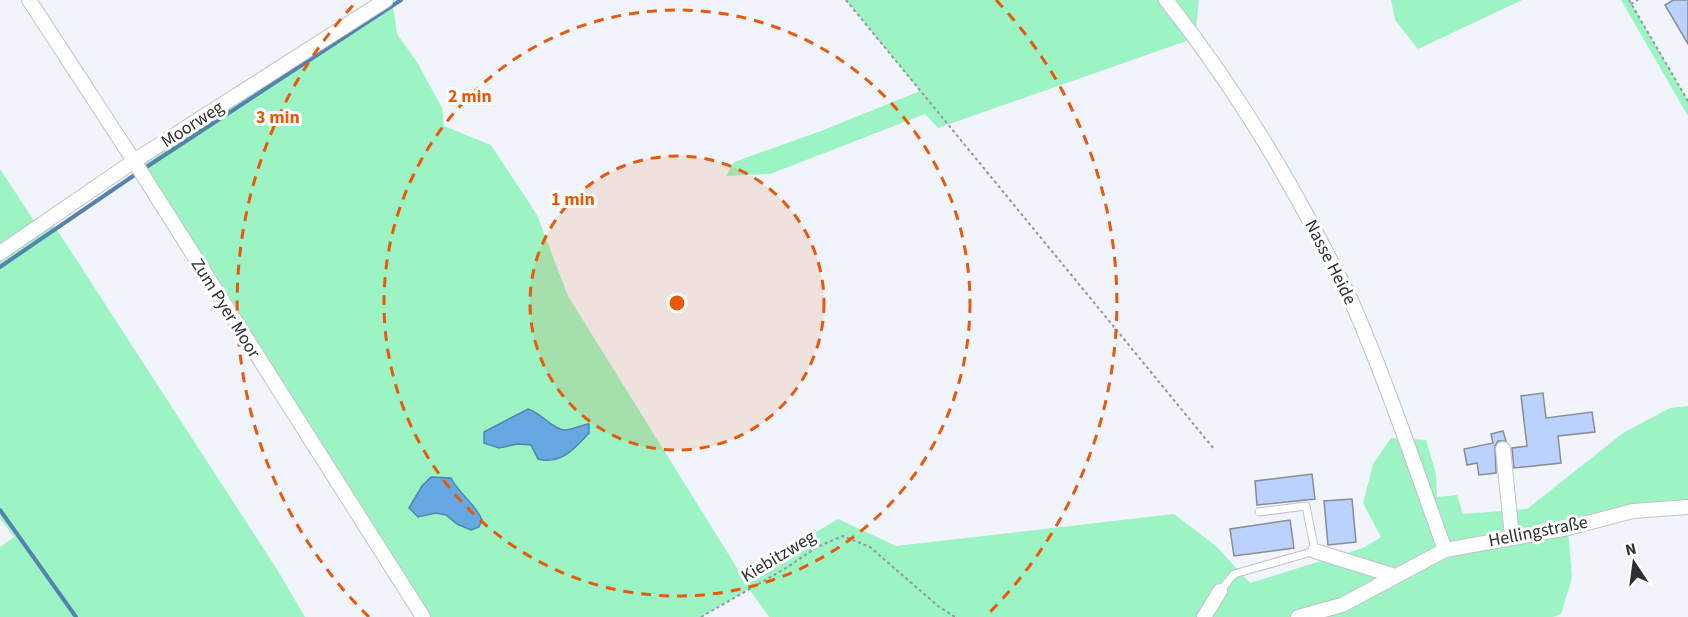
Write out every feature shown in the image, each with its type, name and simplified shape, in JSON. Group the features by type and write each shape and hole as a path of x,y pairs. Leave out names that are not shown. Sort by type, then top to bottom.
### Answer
{"street":[{"name":"Zum Pyer Moor","path":"29,0 135,161 423,617"},
{"name":"Moorweg","path":"0,253 135,161 386,0"},
{"name":"Nasse Heide","path":"1166,0 1246,111 1301,204 1353,306 1445,550"},
{"path":"1503,449 1512,536"},
{"name":"Hellingstraße","path":"1298,617 1342,605 1445,550 1512,536 1568,528 1633,511 1688,507"},
{"path":"1315,551 1395,576"},
{"path":"1204,617 1220,591"}],"lane":[{"path":"1220,591 1234,574 1315,551 1306,506 1258,512"}],"path":[{"path":"846,0 1214,449"},
{"path":"1629,0 1688,101"},
{"path":"1631,4 1638,0"},
{"name":"Kiebitzweg","path":"701,617 786,568 817,547 843,536 870,548 938,606 955,617"}],"green space":[{"path":"392,0 397,34 417,62 442,108 444,126 491,145 537,215 568,296 742,576 838,519 896,546 1174,514 1216,546 1250,583 1363,548 1381,537 1363,503 1373,464 1391,438 1426,440 1436,474 1437,497 1457,495 1463,514 1527,509 1623,433 1670,408 1688,406 1688,507 1568,528 1572,578 1561,614 1553,617 769,617 749,589 701,617 423,617 134,161"},
{"path":"846,0 1199,0 1195,38 938,128 925,114 770,174 726,176 734,162 821,131 920,91"},
{"path":"1391,0 1522,0 1418,49 1395,20"},
{"path":"1621,0 1629,0 1688,101 1688,116"},
{"path":"0,169 38,227 50,219 278,571 305,617 0,617 0,547 14,537 0,518"}],"water":[{"path":"528,409 561,429 568,430 589,424 589,433 578,445 554,460 538,459 531,445 518,444 499,448 484,443 484,432"},
{"path":"431,477 451,478 479,514 482,520 479,527 471,530 457,524 446,515 436,513 418,517 409,508 422,486"}],"building":[{"path":"1673,0 1688,0 1688,44 1665,5"},
{"path":"1543,393 1546,418 1592,412 1595,432 1558,436 1561,463 1514,468 1512,448 1527,446 1521,396"},
{"path":"1503,431 1506,441 1498,441 1495,446 1496,473 1479,475 1477,463 1467,465 1464,449 1493,443 1491,434"},
{"path":"1312,474 1315,499 1257,505 1255,481"},
{"path":"1352,499 1356,542 1328,545 1324,501"},
{"path":"1290,520 1294,548 1234,556 1230,529"}],"waterway":[{"path":"148,166 401,0"},
{"path":"0,267 133,176"},
{"path":"0,510 76,617"}]}
